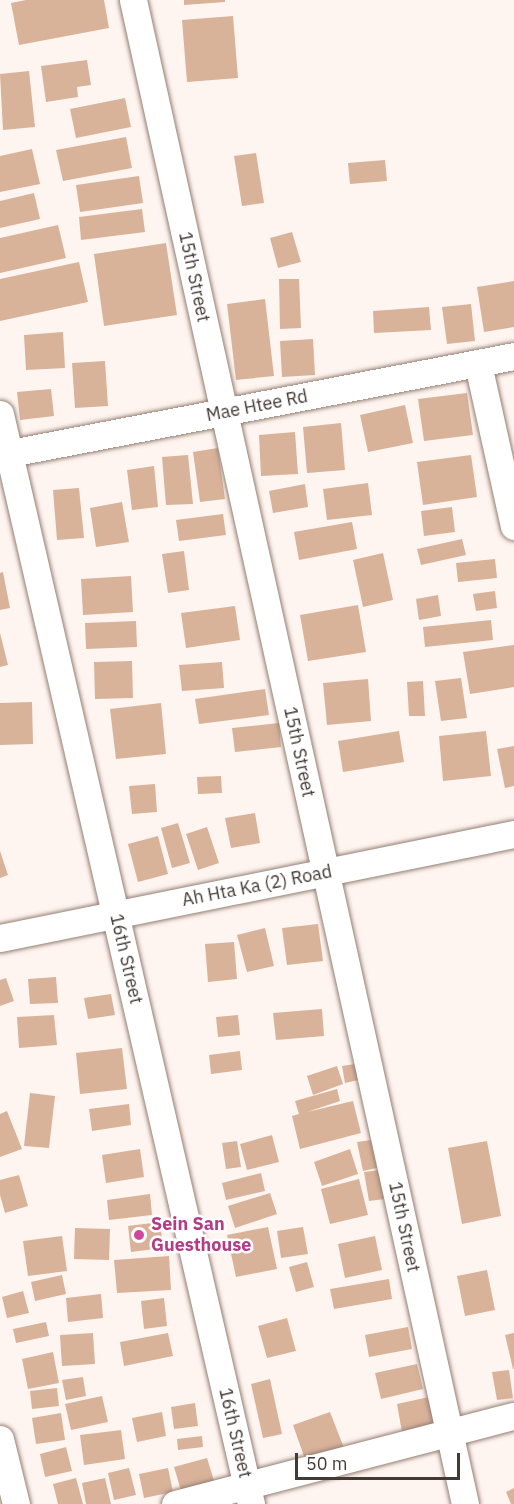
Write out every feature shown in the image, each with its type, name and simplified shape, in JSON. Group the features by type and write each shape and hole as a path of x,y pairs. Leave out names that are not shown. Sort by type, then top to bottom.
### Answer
{"street":[{"name":"15th Street","path":"133,0 465,1504"},
{"name":"Mae Htee Rd","path":"5,454 514,356"},
{"path":"478,364 514,526"},
{"name":"16th Street","path":"0,414 5,454 115,913 249,1495"},
{"name":"Ah Hta Ka (2) Road","path":"0,938 514,834"},
{"path":"175,1504 249,1495 514,1416"},
{"path":"0,1439 16,1504"}],"building":[{"path":"26,0 104,0 109,28 19,45 11,3"},
{"path":"184,0 225,0 225,2 184,5"},
{"path":"233,16 238,78 187,82 182,20"},
{"path":"87,60 91,85 77,87 78,97 46,102 41,66"},
{"path":"29,71 35,127 3,130 0,74"},
{"path":"125,98 131,127 76,138 70,109"},
{"path":"126,137 132,168 63,181 56,150"},
{"path":"32,149 40,184 0,192 0,156"},
{"path":"256,153 264,203 242,206 234,156"},
{"path":"385,160 387,181 350,184 348,163"},
{"path":"139,176 143,203 80,212 76,185"},
{"path":"34,193 40,219 0,228 0,201"},
{"path":"142,209 145,232 81,240 79,217"},
{"path":"58,225 66,258 0,273 0,238"},
{"path":"292,232 301,262 278,268 270,238"},
{"path":"166,243 177,315 104,326 94,254"},
{"path":"79,262 88,302 0,321 0,279"},
{"path":"279,279 299,279 301,328 280,329"},
{"path":"514,281 514,327 484,332 477,287"},
{"path":"265,299 274,376 236,380 227,304"},
{"path":"471,304 475,341 447,344 442,307"},
{"path":"429,307 431,330 374,333 373,311"},
{"path":"63,332 65,368 26,370 24,335"},
{"path":"313,339 315,375 282,377 280,341"},
{"path":"105,361 108,406 75,408 72,363"},
{"path":"51,389 54,416 20,420 17,392"},
{"path":"467,393 473,435 424,441 418,399"},
{"path":"405,405 413,443 368,452 360,415"},
{"path":"341,423 345,470 307,473 303,427"},
{"path":"295,432 298,474 261,476 259,435"},
{"path":"218,448 225,499 200,502 193,452"},
{"path":"188,455 193,504 166,505 162,457"},
{"path":"471,455 477,497 423,505 417,462"},
{"path":"154,466 158,507 132,510 127,470"},
{"path":"368,483 372,515 327,520 323,489"},
{"path":"305,484 308,507 273,513 269,491"},
{"path":"79,488 84,538 57,540 53,490"},
{"path":"122,502 129,542 96,547 90,508"},
{"path":"452,507 455,532 424,536 421,511"},
{"path":"223,514 226,535 179,541 176,520"},
{"path":"352,522 357,549 299,560 294,532"},
{"path":"462,539 466,555 421,565 417,549"},
{"path":"184,551 189,590 168,593 162,554"},
{"path":"383,553 393,600 363,607 353,560"},
{"path":"495,559 497,578 458,582 456,563"},
{"path":"3,572 10,608 0,610 0,573"},
{"path":"131,576 133,612 83,615 81,579"},
{"path":"495,591 497,608 476,611 473,594"},
{"path":"438,595 441,616 419,620 416,599"},
{"path":"358,605 366,652 308,661 300,615"},
{"path":"235,606 240,640 186,648 181,613"},
{"path":"491,620 493,640 425,647 423,627"},
{"path":"136,621 137,647 86,649 85,623"},
{"path":"0,633 8,665 0,667"},
{"path":"514,645 514,687 470,694 463,652"},
{"path":"132,661 133,698 95,699 94,662"},
{"path":"222,662 224,688 182,691 179,665"},
{"path":"461,678 467,718 441,721 435,681"},
{"path":"368,679 371,721 327,725 323,683"},
{"path":"423,681 425,716 409,716 407,682"},
{"path":"265,689 269,715 199,724 195,699"},
{"path":"32,702 33,744 0,745 0,703"},
{"path":"161,703 166,754 116,759 110,709"},
{"path":"279,723 281,747 235,752 232,728"},
{"path":"399,731 404,762 343,772 338,741"},
{"path":"486,731 491,776 443,781 439,736"},
{"path":"514,746 514,786 505,788 497,749"},
{"path":"221,776 222,793 198,794 197,777"},
{"path":"155,784 157,812 132,814 129,786"},
{"path":"255,813 260,843 231,848 225,818"},
{"path":"178,823 190,863 172,868 161,828"},
{"path":"207,827 219,863 198,870 186,834"},
{"path":"158,836 168,874 138,882 128,844"},
{"path":"0,851 8,875 0,878"},
{"path":"318,924 323,961 287,965 282,928"},
{"path":"265,928 274,966 247,972 237,935"},
{"path":"234,942 237,979 208,982 205,944"},
{"path":"56,977 58,1003 30,1004 28,979"},
{"path":"6,978 14,1001 0,1006 0,980"},
{"path":"111,994 115,1015 88,1019 84,998"},
{"path":"322,1009 324,1036 276,1040 273,1013"},
{"path":"54,1015 57,1045 19,1048 17,1017"},
{"path":"238,1015 240,1035 218,1037 216,1017"},
{"path":"122,1048 127,1089 80,1094 76,1053"},
{"path":"240,1051 242,1070 211,1074 209,1055"},
{"path":"355,1064 358,1080 345,1083 342,1066"},
{"path":"337,1066 343,1084 313,1095 307,1076"},
{"path":"337,1089 340,1101 307,1112 353,1101 361,1133 300,1149 292,1116 299,1114 295,1101"},
{"path":"30,1093 55,1096 49,1148 24,1146"},
{"path":"129,1104 131,1125 92,1131 89,1109"},
{"path":"7,1111 22,1149 0,1157 0,1114"},
{"path":"272,1135 279,1162 247,1170 240,1144"},
{"path":"371,1140 377,1168 363,1171 357,1142"},
{"path":"237,1141 241,1167 226,1169 222,1143"},
{"path":"487,1141 501,1216 462,1224 448,1148"},
{"path":"140,1149 144,1177 106,1183 102,1155"},
{"path":"350,1149 358,1174 322,1186 314,1162"},
{"path":"380,1170 385,1199 369,1201 364,1172"},
{"path":"261,1173 265,1191 226,1200 222,1183"},
{"path":"19,1175 28,1206 5,1213 0,1195 0,1180"},
{"path":"359,1179 368,1215 330,1224 321,1189"},
{"path":"270,1193 277,1214 235,1228 228,1206"},
{"path":"150,1194 152,1215 109,1220 107,1200"},
{"path":"160,1222 163,1248 131,1252 128,1226"},
{"path":"268,1227 277,1269 236,1277 227,1235"},
{"path":"303,1227 308,1254 281,1258 277,1231"},
{"path":"75,1228 110,1229 109,1260 74,1259"},
{"path":"62,1236 67,1271 28,1276 23,1241"},
{"path":"375,1236 382,1270 345,1278 338,1244"},
{"path":"169,1256 171,1290 117,1293 114,1260"},
{"path":"307,1262 314,1287 296,1292 289,1267"},
{"path":"487,1270 495,1310 465,1316 457,1276"},
{"path":"62,1275 66,1294 35,1301 31,1282"},
{"path":"389,1279 392,1299 334,1309 330,1289"},
{"path":"23,1291 29,1313 7,1318 2,1297"},
{"path":"101,1294 103,1318 68,1322 66,1298"},
{"path":"164,1298 167,1326 144,1329 141,1301"},
{"path":"287,1318 296,1351 267,1358 258,1326"},
{"path":"46,1322 49,1336 16,1343 13,1329"},
{"path":"408,1327 412,1349 369,1357 365,1335"},
{"path":"93,1333 95,1364 62,1366 60,1335"},
{"path":"168,1333 173,1356 124,1366 120,1342"},
{"path":"514,1333 514,1369 513,1369 505,1335"},
{"path":"53,1352 59,1383 28,1389 22,1359"},
{"path":"417,1364 423,1389 381,1399 375,1373"},
{"path":"509,1370 513,1398 497,1400 492,1372"},
{"path":"83,1377 86,1396 66,1400 62,1380"},
{"path":"270,1379 282,1434 263,1438 251,1384"},
{"path":"57,1388 59,1406 32,1409 30,1391"},
{"path":"102,1396 108,1422 71,1430 65,1404"},
{"path":"429,1397 435,1425 402,1432 397,1404"},
{"path":"195,1403 198,1426 174,1429 171,1407"},
{"path":"162,1412 166,1436 137,1442 132,1418"},
{"path":"330,1412 344,1448 306,1462 293,1425"},
{"path":"61,1413 65,1440 36,1444 32,1418"},
{"path":"121,1430 125,1459 84,1465 80,1435"},
{"path":"202,1436 203,1447 178,1450 177,1439"},
{"path":"66,1447 72,1471 45,1477 40,1454"},
{"path":"207,1458 215,1484 182,1494 174,1467"},
{"path":"129,1468 136,1495 114,1500 108,1473"},
{"path":"168,1468 173,1492 144,1498 139,1474"},
{"path":"76,1478 83,1504 58,1504 53,1484"},
{"path":"105,1478 111,1504 86,1504 82,1483"},
{"path":"514,1488 514,1504 511,1504 506,1492"}],"place":[{"name":"Sein San Guesthouse","path":"139,1235"}]}
